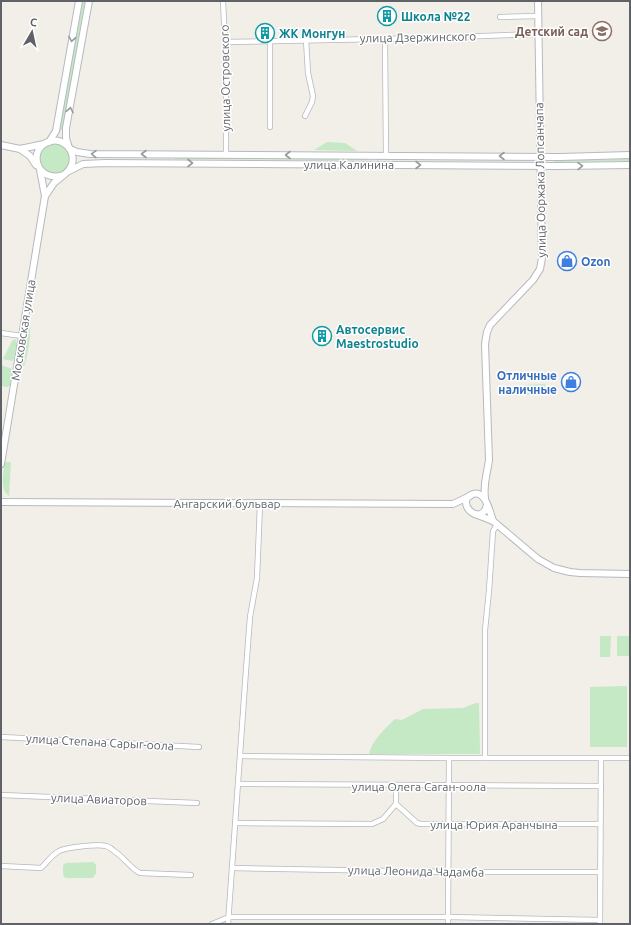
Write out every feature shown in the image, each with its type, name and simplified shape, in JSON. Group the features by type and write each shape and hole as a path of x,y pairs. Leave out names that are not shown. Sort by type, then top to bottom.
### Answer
{"main road":[{"path":"39,169 36,159 37,154 56,131 79,1"},
{"path":"1,145 20,149 30,156 39,169 50,177 63,175 69,171 73,161 73,156 66,138 66,128 89,1"},
{"name":"улица Ооржака Лопсанчапа","path":"495,523 486,502 484,482 489,460 485,338 490,325 533,280 540,269 542,254 538,1"},
{"path":"20,149 59,141 70,149"},
{"name":"улица Калинина","path":"70,149 77,152 90,154 541,157 630,155"},
{"path":"168,154 168,163"},
{"path":"368,164 369,156"},
{"name":"улица Калинина","path":"69,171 76,166 90,163 541,166 630,165"},
{"name":"Московская улица","path":"1,464 45,196 39,169"},
{"name":"Московская улица","path":"45,196 63,175"},
{"name":"улица Ооржака Лопсанчапа","path":"472,495 484,482"},
{"path":"480,494 486,502 486,508 482,513 472,513 466,505 467,500 472,495 480,494"},
{"name":"Ангарский бульвар","path":"1,502 453,504 472,495"},
{"name":"Ангарский бульвар","path":"453,504 495,523"},
{"path":"495,523 538,559 559,569 580,573 630,574"}],"street":[{"name":"улица Островского","path":"223,1 226,63 226,155"},
{"path":"500,17 538,16"},
{"name":"улица Дзержинского","path":"225,42 538,34"},
{"path":"385,39 386,156"},
{"path":"305,116 312,102 313,96 308,73 306,40"},
{"path":"270,41 270,127"},
{"path":"1,333 22,336"},
{"path":"228,924 250,617 257,578 260,504"},
{"path":"485,758 485,630 492,535 495,523"},
{"name":"улица Степана Сарыг-оола","path":"1,737 200,747"},
{"path":"240,756 630,758"},
{"path":"448,924 450,758"},
{"path":"212,924 229,917 448,917 600,922 601,758"},
{"name":"улица Олега Саган-оола","path":"238,784 601,786"},
{"path":"235,822 372,824 383,819 396,804 396,786"},
{"name":"улица Авиаторов","path":"1,795 197,803"},
{"name":"улица Юрия Аранчына","path":"396,804 417,822 450,824 600,824"},
{"path":"1,866 41,868 62,850 72,847 102,846 109,847 118,853 133,869 140,873 191,875"},
{"name":"улица Леонида Чадамба","path":"232,868 449,872 600,872"}],"green space":[{"path":"82,1 85,1 63,128 59,133"},
{"path":"327,142 345,143 357,151 314,150"},
{"path":"54,144 65,148 69,159 65,170 54,174 43,170 39,159 43,148"},
{"path":"175,156 368,157 368,160 174,159"},
{"path":"376,157 532,158 531,161 376,160"},
{"path":"630,159 630,161 554,162 555,160"},
{"path":"28,317 30,334 24,366 22,365 21,360"},
{"path":"15,339 17,342 14,359 12,361 3,359 12,341"},
{"path":"1,365 12,369 10,386 1,386"},
{"path":"545,384 546,395 525,395 525,385"},
{"path":"5,462 11,462 9,496 4,490 3,486"},
{"path":"600,636 611,636 610,657 600,657"},
{"path":"617,636 630,636 629,656 617,656"},
{"path":"627,686 627,747 590,747 590,687"},
{"path":"479,703 480,754 369,754 376,739 395,719 402,720 423,709 463,708"},
{"path":"93,862 96,865 96,873 93,878 64,877 63,865 66,863"}],"place":[{"name":"Школа №22","path":"387,16"},
{"name":"Детский сад","path":"602,31"},
{"name":"ЖК Монгун","path":"265,33"},
{"name":"Ozon","path":"567,261"},
{"name":"Автосервис Maestrostudio","path":"322,336"},
{"name":"Отличные наличные","path":"571,382"}]}
